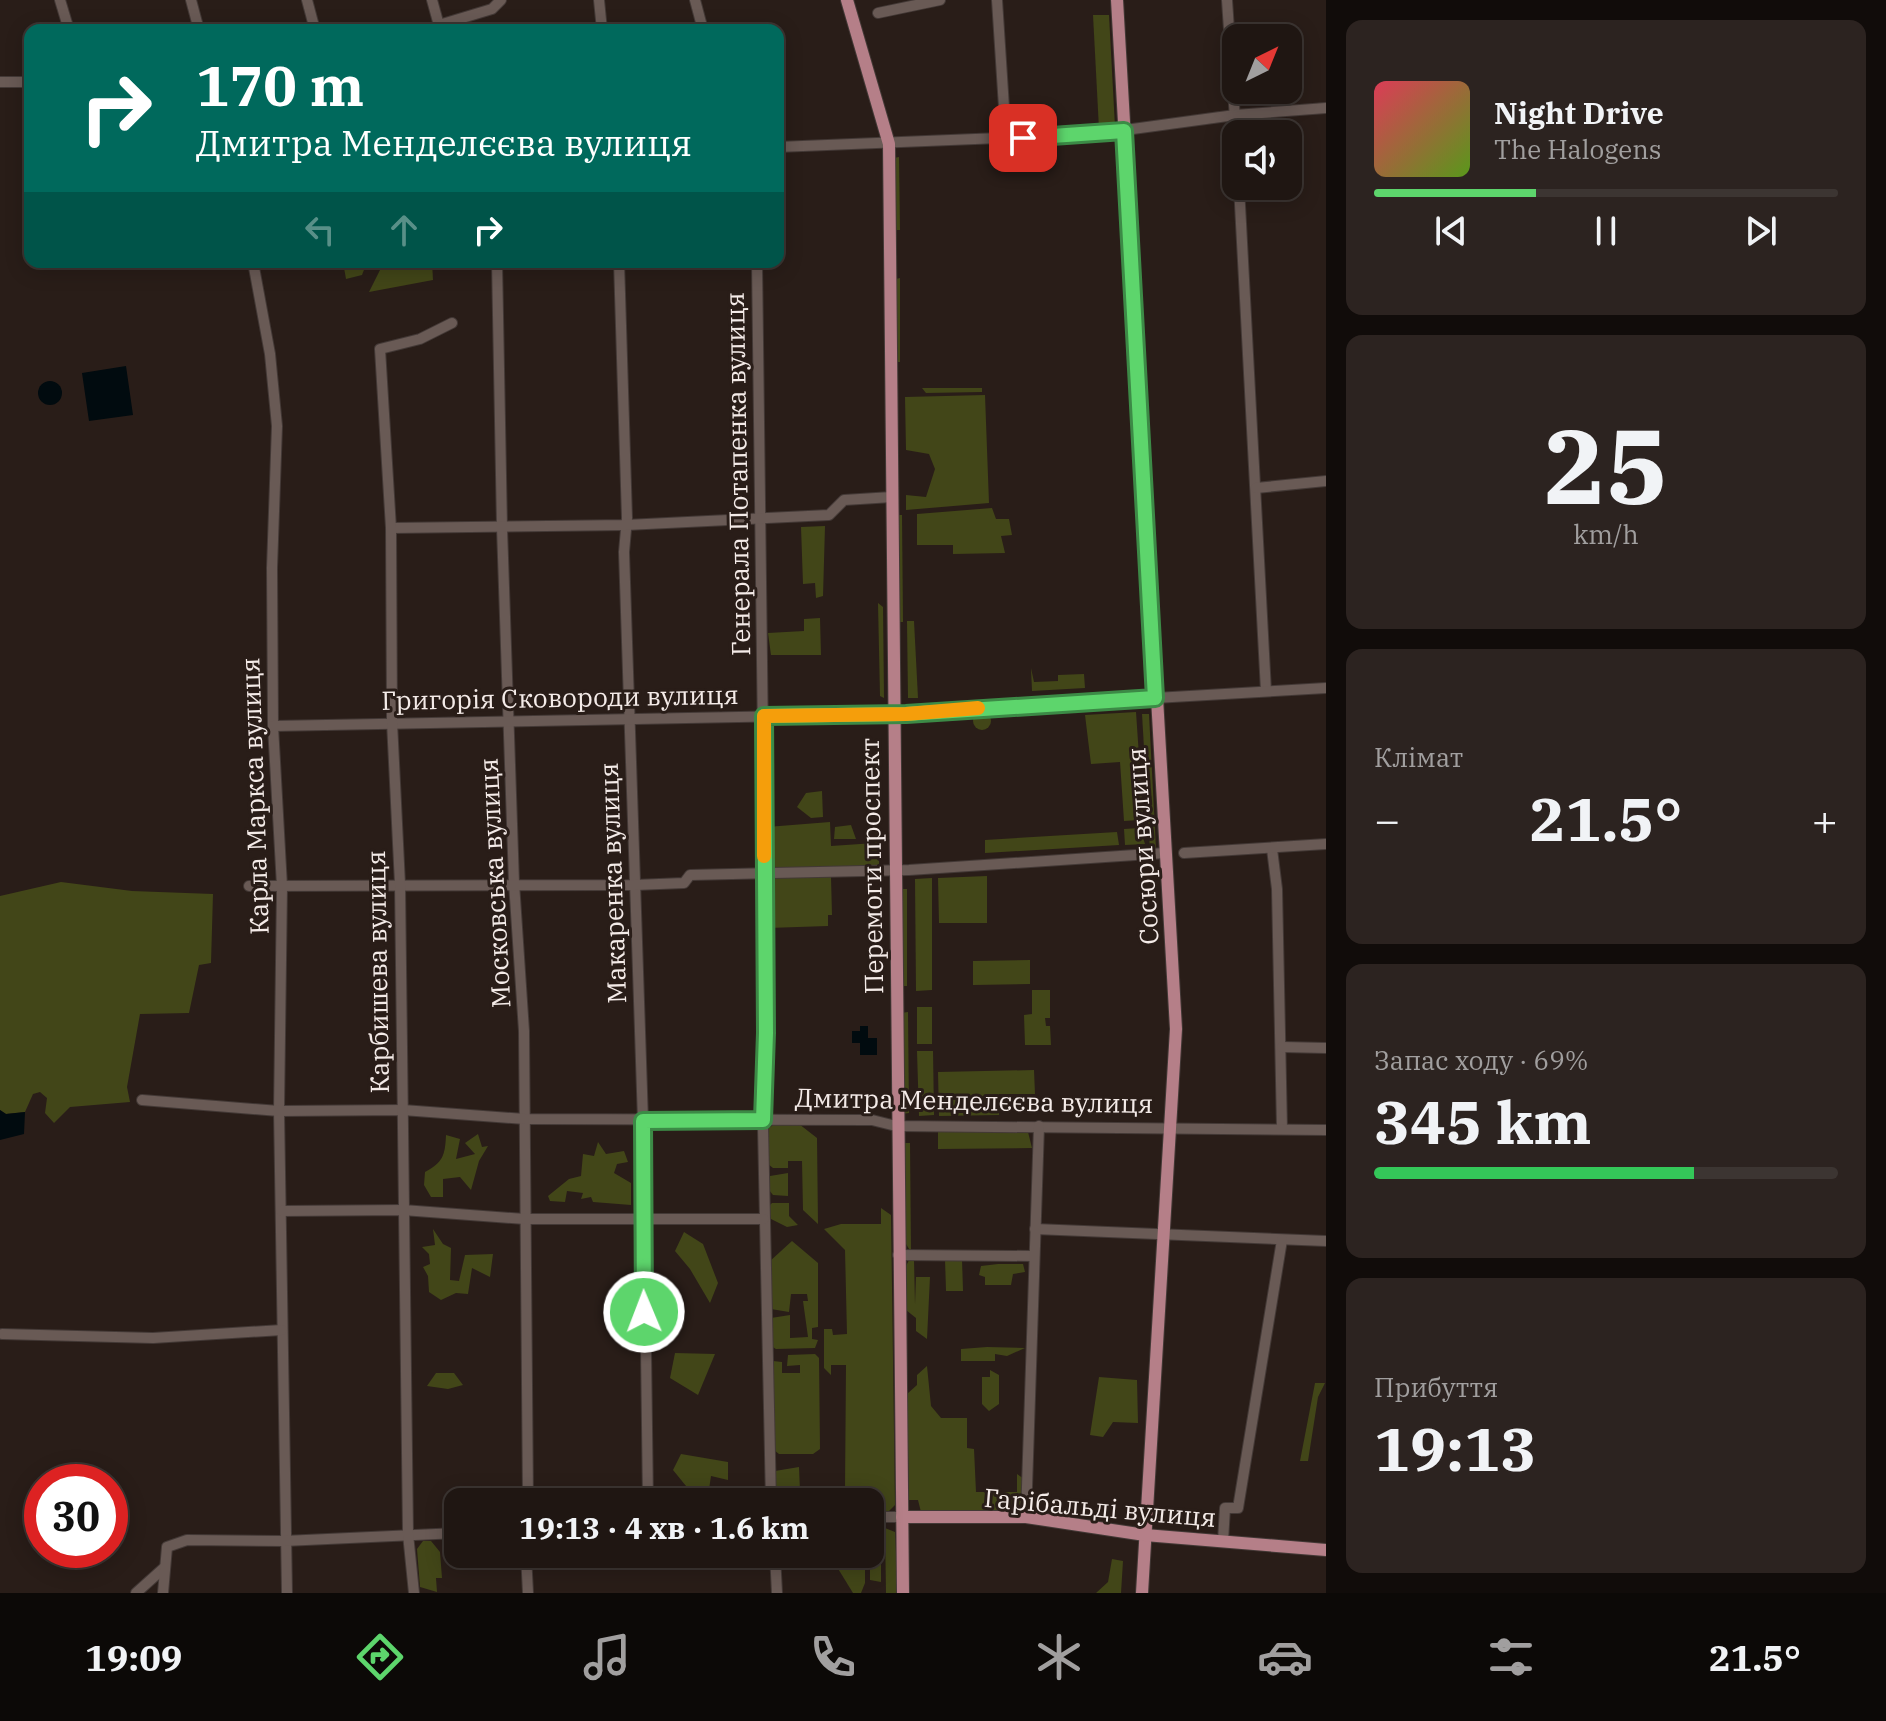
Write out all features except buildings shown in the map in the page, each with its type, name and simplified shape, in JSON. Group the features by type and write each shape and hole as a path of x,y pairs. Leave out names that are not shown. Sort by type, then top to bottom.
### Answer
{"main road":[{"name":"Перемоги проспект","path":"847,0 889,144 892,714 903,1593"},
{"name":"Сосюри вулиця","path":"1117,0 1176,1029 1142,1593"},
{"name":"Григорія Сковороди вулиця","path":"892,714 1155,698"},
{"name":"Гарібальді вулиця","path":"902,1517 1026,1517 1145,1535 1326,1550"}],"street":[{"path":"60,0 67,24"},
{"path":"191,0 197,24"},
{"path":"307,0 313,24"},
{"path":"432,0 439,24"},
{"path":"451,24 492,9 501,0"},
{"path":"599,0 601,24"},
{"path":"695,0 701,24"},
{"path":"878,13 940,0"},
{"path":"997,0 1006,138"},
{"path":"1227,0 1235,120"},
{"path":"0,82 24,82"},
{"path":"784,147 1124,131 1131,127 1235,115 1326,108"},
{"path":"1240,200 1266,691"},
{"name":"Карла Маркса вулиця","path":"254,268 270,354 277,426 272,568 273,726 282,886 279,1111 287,1593"},
{"name":"Московська вулиця","path":"497,268 514,883 524,1031 528,1488"},
{"name":"Макаренка вулиця","path":"619,268 626,525 624,552 643,1121 648,1488"},
{"name":"Генерала Потапенка вулиця","path":"757,268 764,716 764,1219 771,1488"},
{"name":"Карбишева вулиця","path":"414,1593 408,1534 400,884 392,722 391,528 380,349 420,339 452,323"},
{"path":"1256,488 1326,481"},
{"path":"391,528 626,525 829,515 844,500 892,497"},
{"name":"Григорія Сковороди вулиця","path":"1155,698 1326,688"},
{"name":"Григорія Сковороди вулиця","path":"273,726 892,714"},
{"path":"1184,853 1326,844"},
{"path":"1272,849 1282,1047 1282,1129"},
{"path":"249,886 635,885 684,883 690,875 894,869 1165,853"},
{"path":"1282,1047 1326,1048"},
{"name":"Дмитра Менделєєва вулиця","path":"142,1100 279,1111 403,1110 525,1119 878,1120 896,1126 1172,1126 1326,1130"},
{"path":"1026,1517 1039,1126"},
{"path":"281,1211 403,1210 525,1219 764,1219"},
{"path":"1035,1229 1166,1232 1222,1240 1326,1241"},
{"path":"1223,1541 1225,1508 1238,1508 1282,1240"},
{"path":"898,1255 1034,1256"},
{"path":"2,1334 153,1338 282,1330"},
{"name":"Гарібальді вулиця","path":"884,1517 902,1517"},
{"path":"163,1593 167,1547 187,1540 284,1541 444,1533"},
{"path":"136,1593 165,1567"},
{"path":"527,1568 528,1593"},
{"path":"776,1568 777,1593"}],"green space":[{"path":"1093,15 1109,15 1115,127 1099,129"},
{"path":"899,157 900,230 895,230 894,158"},
{"path":"344,268 365,268 362,275 346,279"},
{"path":"381,268 432,268 433,280 369,292"},
{"path":"900,278 900,362 895,362 896,279"},
{"path":"922,388 982,388 982,392 926,393"},
{"path":"985,395 989,503 906,510 906,495 926,497 935,469 929,454 906,450 905,397"},
{"path":"992,508 996,519 1009,519 1012,535 1001,536 1005,553 953,554 953,545 917,545 917,514"},
{"path":"897,515 902,515 903,622 898,622"},
{"path":"825,526 823,596 816,598 815,583 803,584 801,527"},
{"path":"878,603 883,607 884,698 880,696"},
{"path":"820,618 821,655 771,655 768,633 804,631 804,619"},
{"path":"907,621 914,621 918,698 908,698"},
{"path":"1031,668 1034,682 1058,681 1058,675 1084,674 1085,688 1032,691"},
{"path":"978,712 986,712 991,721 989,728 978,730 973,725 973,717"},
{"path":"1136,712 1143,815 1140,820 1124,821 1120,762 1091,764 1085,715"},
{"path":"1142,714 1149,714 1156,849 1150,850"},
{"path":"822,791 823,817 811,818 797,807 806,793"},
{"path":"830,822 831,846 875,843 876,832 879,833 879,867 771,868 767,864 767,827"},
{"path":"851,825 856,839 834,839 835,827"},
{"path":"1140,828 1145,844 1125,845 1124,829"},
{"path":"1117,832 1119,845 985,853 985,840"},
{"path":"769,873 831,877 832,915 828,915 828,926 768,928"},
{"path":"987,876 987,923 939,923 938,878"},
{"path":"932,878 932,990 916,991 915,879"},
{"path":"61,882 132,891 213,894 211,963 199,965 189,1013 140,1014 127,1087 130,1102 70,1107 54,1123 45,1113 47,1098 40,1092 33,1094 25,1112 6,1114 0,1110 0,896"},
{"path":"900,889 907,889 907,986 901,986"},
{"path":"1030,960 1030,984 973,985 973,961"},
{"path":"1032,990 1050,990 1050,1018 1045,1018 1046,1026 1050,1026 1051,1045 1025,1045 1024,1015 1032,1014"},
{"path":"917,1007 932,1007 932,1044 917,1044"},
{"path":"908,1012 909,1113 902,1114 901,1013"},
{"path":"917,1051 933,1051 934,1115 919,1116"},
{"path":"1034,1070 1035,1094 999,1094 999,1115 939,1116 938,1072"},
{"path":"799,1124 817,1138 818,1224 803,1210 802,1161 788,1161 788,1168 773,1168 768,1164 769,1128 773,1125"},
{"path":"938,1131 1028,1132 1032,1148 938,1149"},
{"path":"478,1134 482,1147 488,1146 479,1161 471,1190 460,1177 443,1179 443,1197 431,1197 424,1185 425,1172 442,1158 446,1135 460,1139 456,1159 475,1154 465,1143"},
{"path":"598,1142 606,1154 624,1151 628,1162 617,1164 614,1173 631,1183 631,1205 593,1202 591,1197 581,1199 583,1193 567,1191 565,1202 550,1201 548,1196 569,1179 581,1176 583,1154 594,1156"},
{"path":"904,1143 910,1143 911,1252 906,1244"},
{"path":"788,1173 788,1196 773,1195 769,1190 770,1176"},
{"path":"772,1203 789,1203 789,1216 798,1225 787,1227 771,1219 768,1207"},
{"path":"881,1208 891,1215 895,1505 889,1511 884,1511 884,1488 845,1488 846,1365 831,1365 831,1375 824,1368 824,1329 832,1329 833,1335 847,1334 845,1250 824,1229 841,1224 881,1224"},
{"path":"433,1229 443,1244 451,1248 450,1280 459,1281 465,1255 493,1254 490,1277 472,1268 468,1294 456,1293 441,1300 429,1292 428,1276 423,1267 430,1264 429,1254 422,1247 435,1245"},
{"path":"684,1232 703,1244 718,1283 710,1303 675,1251"},
{"path":"792,1241 818,1263 818,1327 812,1328 812,1339 818,1340 815,1348 776,1349 771,1346 771,1318 790,1315 790,1338 808,1337 803,1301 808,1301 807,1294 791,1294 789,1312 771,1309 769,1262"},
{"path":"945,1259 962,1259 963,1291 946,1291"},
{"path":"909,1260 914,1260 915,1304 916,1277 930,1277 927,1339 916,1331 916,1318 906,1310 906,1266"},
{"path":"1023,1264 1025,1272 1013,1274 1011,1285 985,1285 985,1277 979,1275 981,1266"},
{"path":"1025,1348 1007,1356 995,1354 995,1361 961,1361 961,1349"},
{"path":"675,1353 715,1354 698,1395 670,1378"},
{"path":"815,1354 819,1358 820,1449 813,1454 779,1454 774,1450 773,1361 782,1362 782,1373 800,1373 800,1365 787,1366 788,1355"},
{"path":"927,1366 931,1406 941,1418 967,1418 967,1448 974,1449 976,1492 1017,1492 1017,1474 1024,1479 1022,1501 1015,1511 921,1512 918,1500 909,1500 907,1394 917,1385 917,1375"},
{"path":"990,1370 999,1375 999,1404 989,1411 982,1404 982,1377 990,1377"},
{"path":"436,1373 454,1373 463,1385 448,1389 427,1386"},
{"path":"1099,1377 1137,1380 1138,1423 1113,1422 1103,1437 1090,1435"},
{"path":"1315,1383 1325,1383 1318,1397 1308,1461 1300,1461"},
{"path":"681,1454 728,1462 728,1480 711,1476 709,1488 688,1488 673,1470"},
{"path":"799,1467 800,1488 774,1488 775,1471"},
{"path":"885,1528 895,1532 898,1593 886,1593"},
{"path":"423,1541 431,1541 440,1552 442,1578 436,1578 437,1592 420,1587 417,1549"},
{"path":"1112,1559 1123,1561 1121,1593 1096,1593 1108,1582"},
{"path":"838,1568 865,1568 861,1593 853,1593"},
{"path":"870,1568 881,1568 881,1582 870,1580"}],"shaded area":[{"path":"126,366 133,415 89,421 82,373"},
{"path":"50,381 59,384 62,393 59,402 50,405 41,402 38,393 41,384"},
{"path":"860,1026 868,1026 868,1038 877,1038 877,1055 860,1055 860,1043 852,1043 852,1031 860,1031"},
{"path":"0,1110 6,1114 25,1112 24,1134 0,1140"}],"slow traffic":[{"path":"764,856 764,716 906,714 978,708"}],"route":[{"path":"644,1312 643,1121 763,1120 766,1033 764,716 906,714 1024,704 1155,698 1124,131 1023,138"}]}
